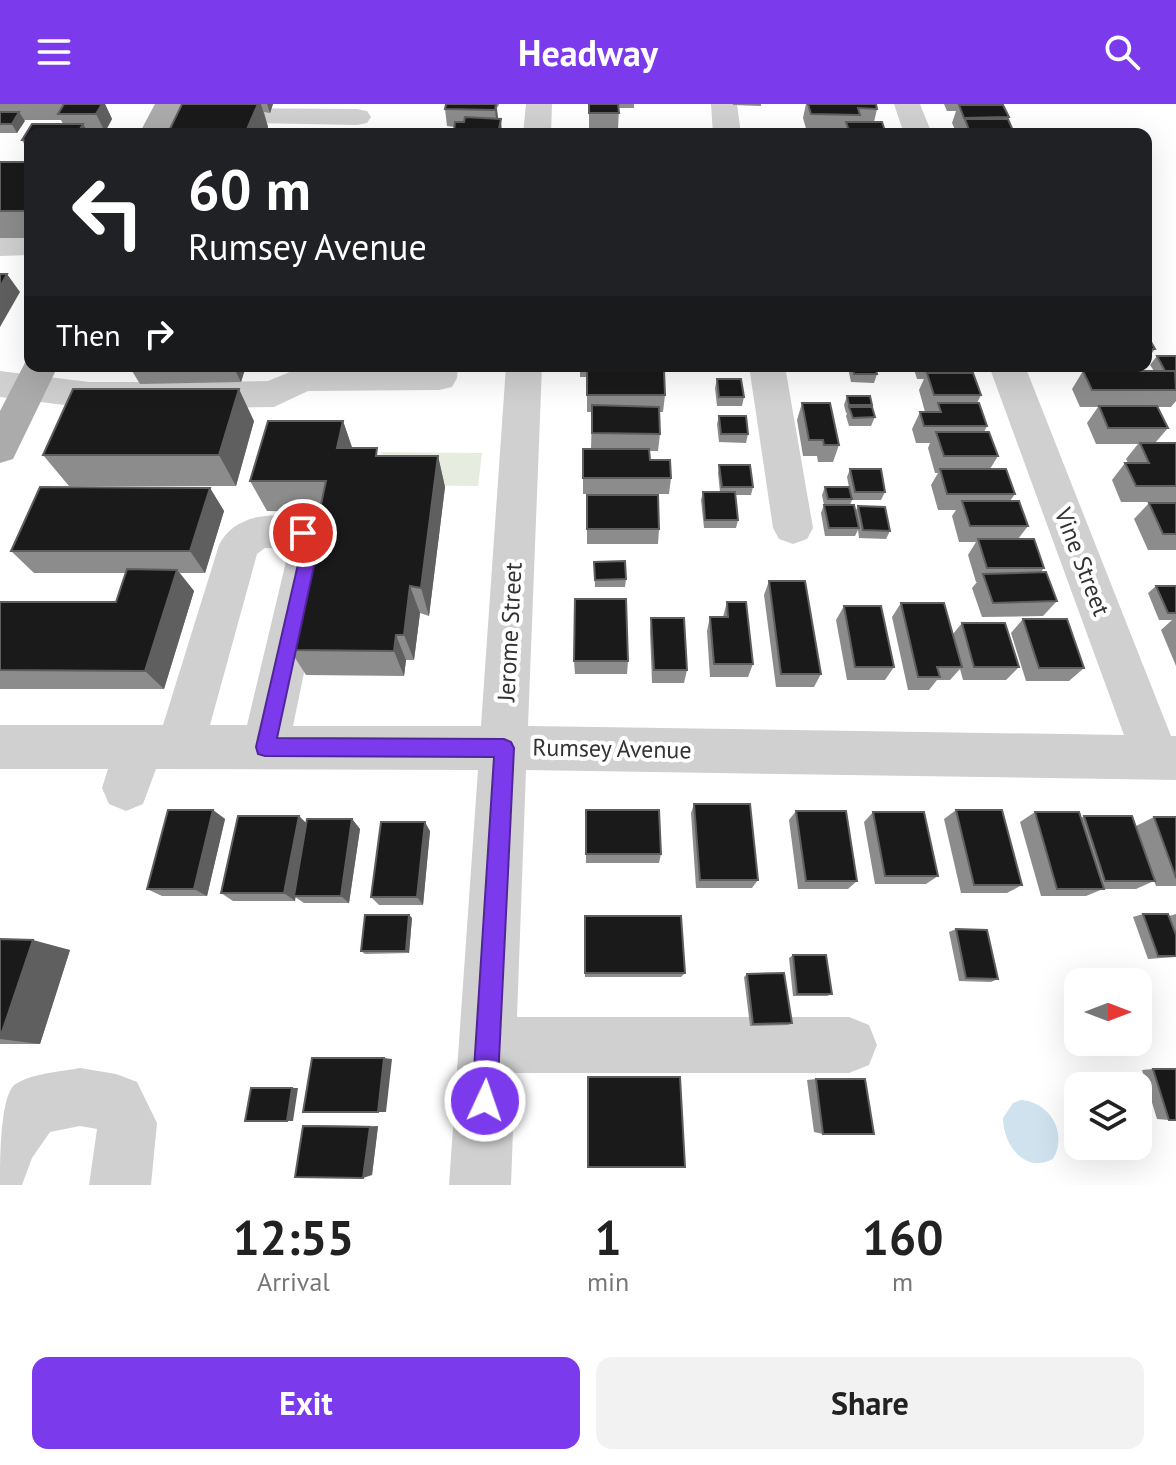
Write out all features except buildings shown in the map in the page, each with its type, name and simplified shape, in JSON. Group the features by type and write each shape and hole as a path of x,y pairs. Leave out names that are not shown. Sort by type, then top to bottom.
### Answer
{"main road":[{"path":"0,449 24,379"}],"street":[{"path":"537,128 539,104"},
{"path":"724,104 726,128"},
{"path":"907,104 916,128"},
{"path":"161,118 283,125 357,118"},
{"path":"0,246 24,245"},
{"path":"24,379 89,395 274,394 303,372 439,378 440,372"},
{"name":"Jerome Street","path":"480,1185 524,372"},
{"path":"768,372 793,528"},
{"name":"Vine Street","path":"1009,372 1166,758"},
{"path":"148,761 239,545 258,532 303,533 310,547 265,747"},
{"name":"Rumsey Avenue","path":"0,747 148,761 265,747 1166,758"},
{"path":"488,1045 849,1045"},
{"path":"0,1164 6,1144 33,1106 80,1097 116,1103 127,1123 120,1185"}],"shaded area":[{"path":"381,452 482,453 478,486 388,485 376,476"}],"water":[{"path":"1021,1100 1040,1106 1054,1120 1058,1139 1053,1159 1033,1163 1011,1147 1003,1118 1013,1103"}],"route":[{"path":"303,533 310,547 265,747 504,748 485,1101"}]}
